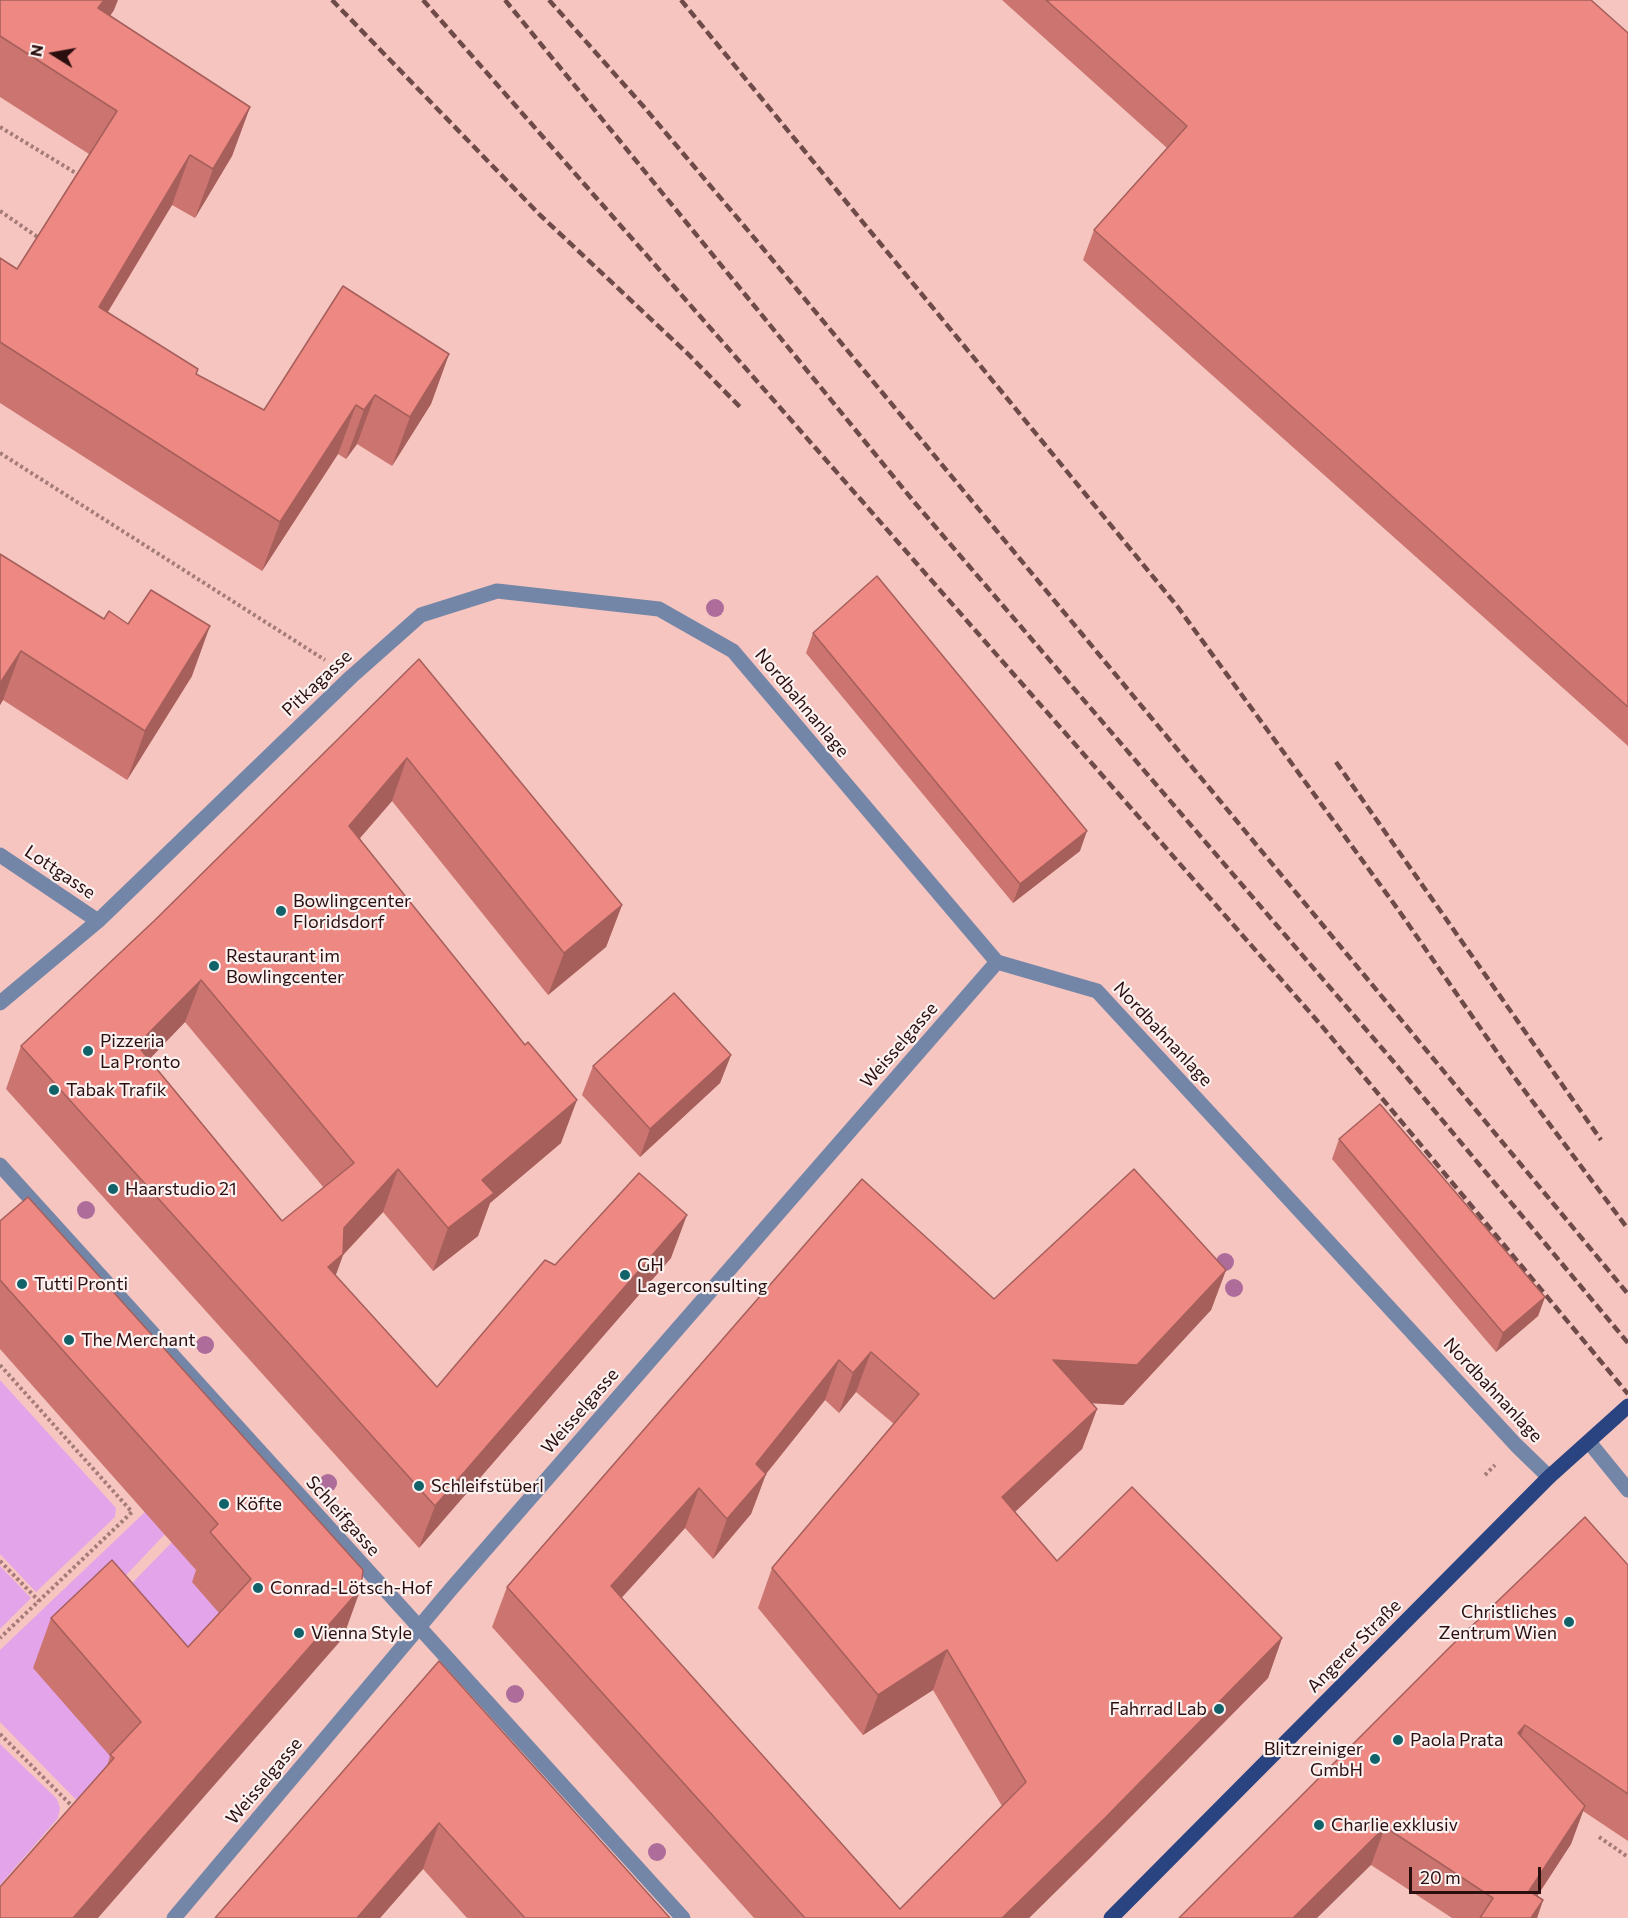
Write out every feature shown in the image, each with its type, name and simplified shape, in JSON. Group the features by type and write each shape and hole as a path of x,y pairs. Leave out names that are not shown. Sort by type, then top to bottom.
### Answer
{"main road":[{"name":"Angerer Straße","path":"1111,1918 1549,1477 1628,1406"}],"street":[{"name":"Pitkagasse","path":"0,1003 98,921 351,676 421,615 497,591 659,609 733,651"},
{"name":"Nordbahnanlage","path":"733,651 997,962 1097,991 1516,1445 1549,1477"},
{"name":"Lottgasse","path":"0,855 98,921"},
{"name":"Weisselgasse","path":"174,1918 419,1629 997,962"},
{"name":"Schleifgasse","path":"0,1165 683,1918"},
{"path":"1589,1442 1628,1490"}],"path":[{"path":"0,128 86,180"},
{"path":"0,211 46,243"},
{"path":"0,453 351,676"},
{"path":"0,1365 132,1512 0,1638"},
{"path":"0,1561 39,1601"},
{"path":"0,1734 78,1812"},
{"path":"1599,1837 1628,1857"}],"shaded area":[{"path":"0,1380 116,1508 115,1517 36,1592 0,1554"},
{"path":"145,1512 165,1534 94,1609 114,1761 90,1814 0,1722 0,1650"},
{"path":"172,1542 243,1625 216,1662 103,1613"},
{"path":"0,1566 31,1598 0,1629"},
{"path":"0,1744 57,1799 60,1808 58,1818 0,1885"}],"building":[{"path":"0,0 104,0 98,8 250,107 213,169 190,155 99,307 198,369 196,374 264,410 343,286 449,354 410,417 375,395 364,410 356,405 280,522 0,342 0,258 17,269 117,111 0,36"},
{"path":"1046,0 1591,0 1628,33 1628,707 1094,230 1187,126"},
{"path":"0,554 104,619 109,611 128,624 151,590 210,626 145,731 21,651 0,683"},
{"path":"877,576 1087,831 1020,884 813,633"},
{"path":"419,659 622,905 564,953 407,758 349,826 525,1045 528,1042 577,1100 482,1180 494,1193 448,1228 398,1169 344,1228 343,1254 328,1267 437,1387 545,1260 555,1265 639,1173 687,1215 435,1506 21,1046 154,921","holes":["201,980 354,1163 282,1221 137,1045"]},
{"path":"674,993 731,1055 650,1129 593,1066"},
{"path":"1380,1104 1545,1297 1503,1333 1339,1139"},
{"path":"1134,1169 1226,1270 1137,1365 1053,1360 1097,1409 1002,1497 1057,1561 1132,1487 1282,1638 1105,1818 1002,1918 805,1918 507,1587 862,1179 994,1299","holes":["871,1352 919,1394 772,1568 878,1695 947,1650 1026,1782 900,1909 611,1586 699,1488 727,1519 766,1474 756,1464 839,1360 853,1373"]},
{"path":"28,1197 363,1570 361,1588 73,1918 0,1918 0,1887 114,1758 110,1755 141,1722 51,1618 112,1560 188,1647 251,1579 210,1532 218,1524 0,1280 0,1221"},
{"path":"1585,1517 1628,1565 1628,1794 1525,1725 1518,1733 1585,1806 1529,1891 1543,1900 1531,1918 1480,1918 1493,1898 1385,1827 1293,1918 1179,1918 1450,1647"},
{"path":"439,1661 670,1918 525,1918 439,1823 357,1918 215,1918"}],"railway":[{"path":"332,0 540,215 687,353 740,407"},
{"path":"423,0 1321,1025 1628,1394"},
{"path":"505,0 915,503 1393,1061 1628,1343"},
{"path":"549,0 644,107 761,246 1628,1294"},
{"path":"681,0 1177,606 1397,908 1515,1078 1628,1229"},
{"path":"1336,762 1601,1140"}],"place":[{"name":"Bowlingcenter Floridsdorf","path":"281,911"},
{"name":"Restaurant im Bowlingcenter","path":"214,966"},
{"name":"Pizzeria La Pronto","path":"88,1051"},
{"name":"Tabak Trafik","path":"54,1090"},
{"name":"Haarstudio 21","path":"113,1189"},
{"name":"GH Lagerconsulting","path":"625,1275"},
{"name":"Tutti Pronti","path":"22,1284"},
{"name":"The Merchant","path":"69,1340"},
{"name":"Schleifstüberl","path":"419,1486"},
{"name":"Köfte","path":"224,1504"},
{"name":"Conrad-Lötsch-Hof","path":"258,1588"},
{"name":"Christliches Zentrum Wien","path":"1569,1622"},
{"name":"Vienna Style","path":"299,1633"},
{"name":"Fahrrad Lab","path":"1219,1709"},
{"name":"Paola Prata","path":"1398,1740"},
{"name":"Blitzreiniger GmbH","path":"1375,1759"},
{"name":"Charlie exklusiv","path":"1319,1825"}]}
